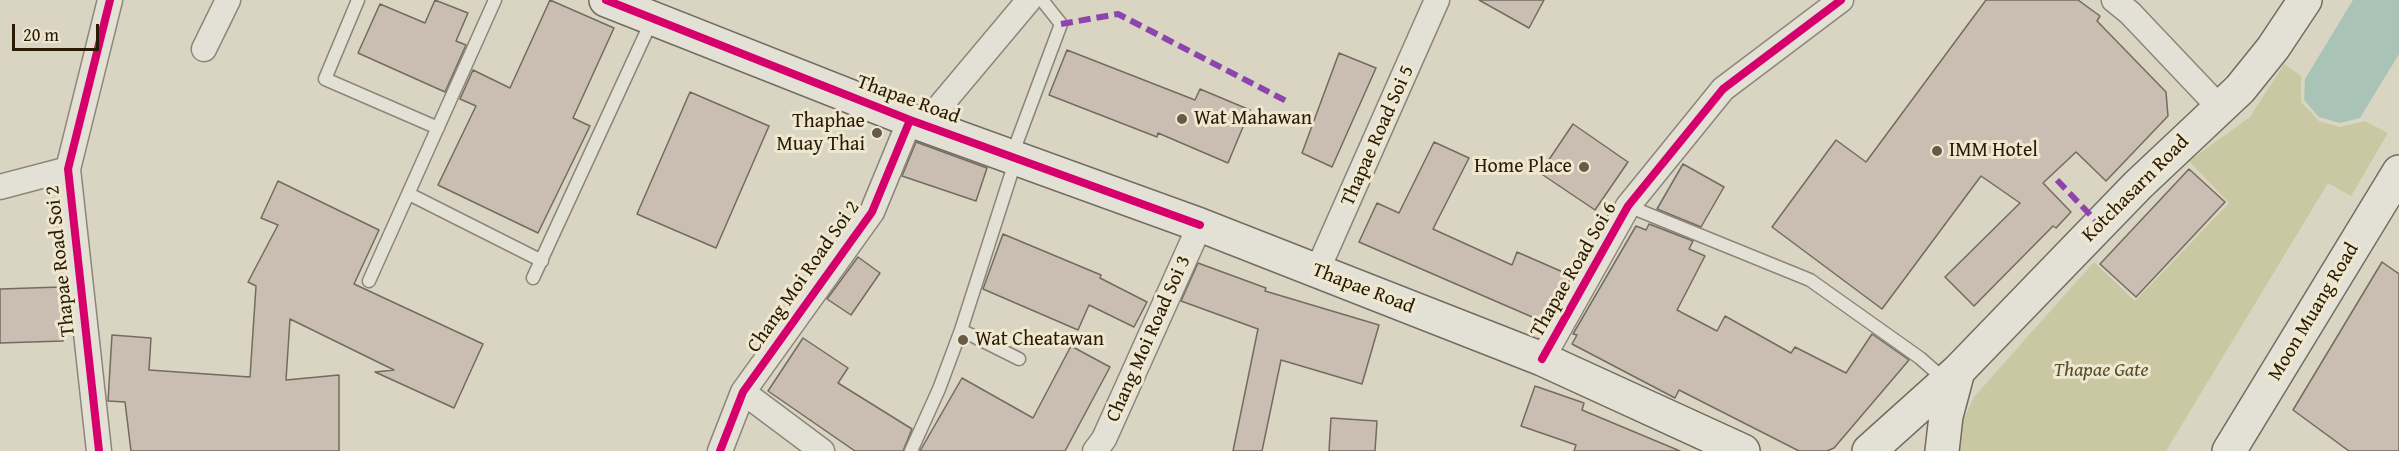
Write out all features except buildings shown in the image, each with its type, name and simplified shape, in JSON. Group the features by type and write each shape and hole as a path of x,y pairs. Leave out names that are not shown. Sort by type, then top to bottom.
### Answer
{"main road":[{"name":"Thapae Road","path":"606,0 652,20 918,122 1200,225 1542,359 1743,451"},
{"name":"Kotchasarn Road","path":"1952,376 2138,185 2221,109 2257,69 2305,0"},
{"name":"Moon Muang Road","path":"2229,451 2399,172"},
{"path":"1869,451 1952,376"},
{"path":"1942,451 1952,376"}],"street":[{"name":"Thapae Road Soi 2","path":"99,451 68,169 110,0"},
{"path":"204,49 228,0"},
{"name":"Thapae Road Soi 5","path":"1317,271 1403,83 1437,0"},
{"name":"Thapae Road Soi 6","path":"1542,359 1628,206 1723,89 1841,0"},
{"path":"2114,0 2154,37 2221,109"},
{"name":"Chang Moi Road Soi 2","path":"720,451 743,392 873,212 918,122 1027,2"},
{"path":"0,187 68,169"},
{"name":"Chang Moi Road Soi 3","path":"1095,451 1104,439 1200,225"},
{"path":"743,392 822,451"}],"lane":[{"path":"358,0 325,79 438,128"},
{"path":"369,281 495,0"},
{"path":"911,451 939,389 961,330 1014,157 1061,24 1027,2"},
{"path":"533,278 652,20"},
{"path":"409,194 542,261"},
{"path":"1628,206 1810,280 1920,358 1952,376"},
{"path":"961,330 1019,359"}],"green space":[{"name":"Thapae Gate","path":"2284,64 2301,76 2301,102 2319,121 2340,127 2365,121 2388,133 2351,196 2328,183 2166,451 1957,451 1958,431 1974,397 2094,262 2135,301 2229,203 2189,161 2250,117"}],"shaded area":[{"path":"2353,0 2399,0 2399,54 2360,118 2340,123 2319,117 2304,100 2305,79"}],"marked path":[{"path":"1061,24 1118,14 1290,103"},
{"path":"2057,180 2099,224"}],"cycle path":[{"path":"99,451 68,169 110,0"},
{"path":"606,0 910,120 1200,225"},
{"path":"1542,359 1628,206 1723,89 1841,0"},
{"path":"720,451 743,392 872,212 910,120"}],"place":[{"name":"Wat Mahawan","path":"1182,119"},
{"name":"Thaphae Muay Thai","path":"877,133"},
{"name":"IMM Hotel","path":"1937,151"},
{"name":"Home Place","path":"1584,167"},
{"name":"Wat Cheatawan","path":"963,340"}]}
